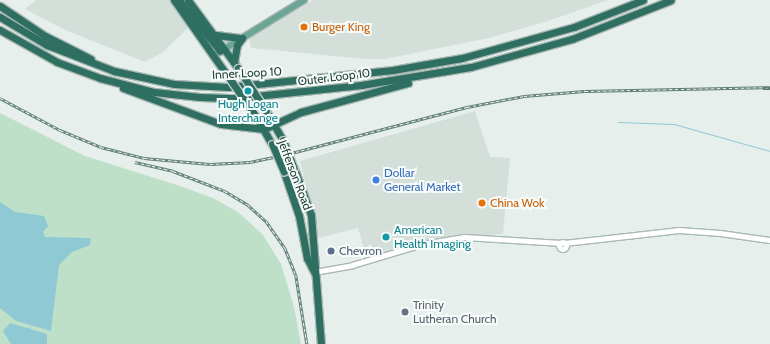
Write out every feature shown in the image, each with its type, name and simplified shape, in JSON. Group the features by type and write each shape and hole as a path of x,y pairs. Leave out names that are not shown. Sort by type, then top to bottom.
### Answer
{"highway":[{"name":"Jefferson Road","path":"174,0 255,114 272,144 284,172 299,216 307,258 314,272"},
{"path":"180,0 222,50"},
{"path":"188,0 216,36 222,50"},
{"name":"Inner Loop 10","path":"0,17 34,38 72,56 134,76 174,84 228,87 393,70 462,58 574,27 643,0"},
{"name":"Outer Loop 10","path":"0,30 46,56 100,78 154,92 200,97 230,98 361,85 441,74 555,45 671,0"},
{"path":"0,6 53,40 134,76"},
{"path":"216,36 242,38"},
{"path":"236,65 237,45 242,38"},
{"name":"Jefferson Road","path":"222,50 236,65 255,93 283,140 311,214 316,253 314,272 321,344"},
{"path":"100,78 204,118 231,126 264,129 275,126 307,110 441,74"}],"main road":[{"path":"213,56 304,0"}],"street":[{"path":"314,272 352,265 422,244 464,237 547,242 563,246 679,230 720,232 770,240"}],"shaded area":[{"path":"36,0 170,0 189,27 162,53 145,62 63,29 25,9"},
{"path":"313,0 608,0 548,21 489,38 385,59 365,59 251,48 249,38"},
{"path":"475,111 490,157 510,158 503,234 440,238 366,257 358,228 319,238 300,161"}],"green space":[{"path":"0,113 85,156 213,198 238,212 263,235 281,264 294,307 301,344 0,344"}],"water":[{"path":"0,202 15,212 44,216 48,226 43,232 45,237 91,238 90,245 72,252 59,265 51,331 16,321 0,308"},
{"path":"10,323 47,334 47,344 11,344 3,331"}],"waterway":[{"path":"618,122 674,124 770,151"}],"railway":[{"path":"0,98 60,130 101,147 144,158 210,164 250,162 284,155 467,107 524,96 585,91 770,87"},
{"path":"135,162 173,171 225,191 248,205 266,221 285,248 296,275 307,344"}],"place":[{"name":"Burger King","path":"304,27"},
{"name":"Hugh Logan Interchange","path":"248,91"},
{"name":"Dollar General Market","path":"376,180"},
{"name":"China Wok","path":"482,203"},
{"name":"American Health Imaging","path":"386,237"},
{"name":"Chevron","path":"331,251"},
{"name":"Trinity Lutheran Church","path":"405,312"}]}
